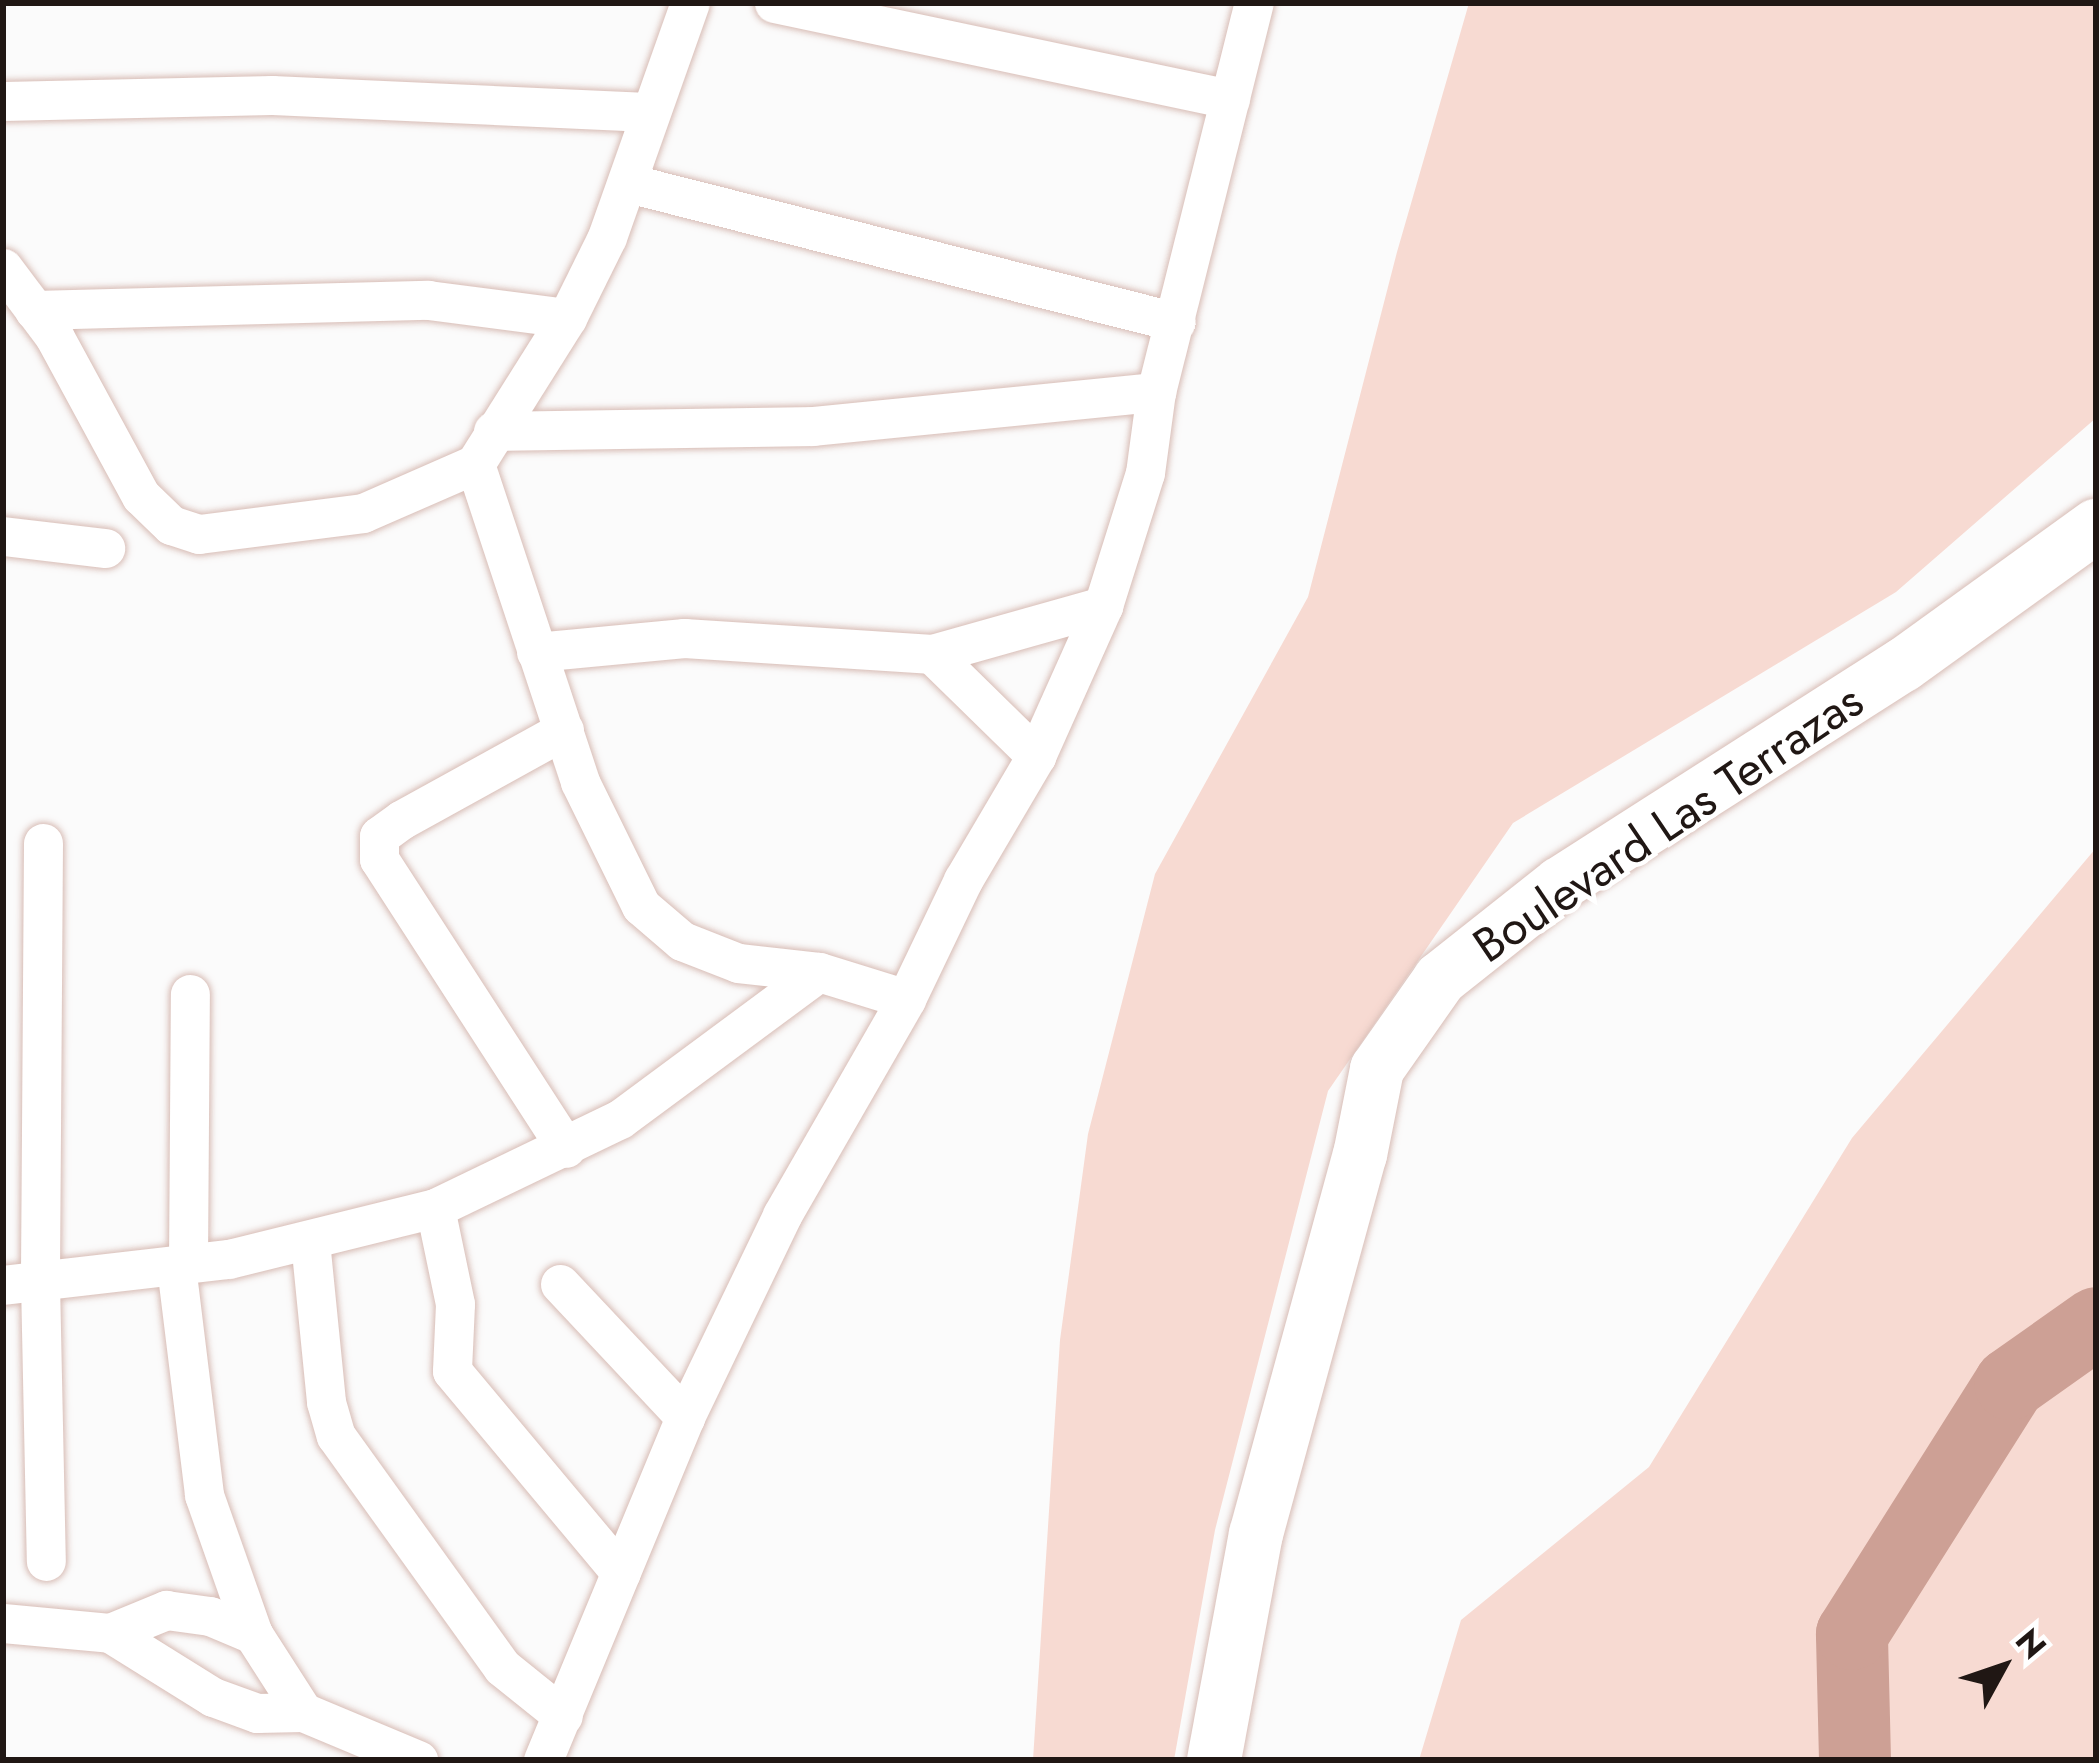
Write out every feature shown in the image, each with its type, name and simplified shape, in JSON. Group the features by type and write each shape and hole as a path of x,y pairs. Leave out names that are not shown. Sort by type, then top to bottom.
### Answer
{"main road":[{"name":"Boulevard Las Terrazas","path":"1214,1760 1256,1534 1360,1155 1377,1070 1440,980 1560,884 1903,665 2096,526"}],"street":[{"path":"689,3 648,112 628,183 567,318 484,447 536,652 580,782 641,906 682,940 738,963 819,972 906,999"},
{"path":"773,3 1230,99"},
{"path":"543,1760 685,1417 782,1215 906,999 963,880 1036,756 1102,606 1145,473 1156,392 1254,3"},
{"path":"3,101 272,95 648,112"},
{"path":"628,183 1176,322"},
{"path":"3,268 54,336 141,496 172,525 199,535 362,513 484,447 813,426 1156,392"},
{"path":"34,310 428,300 567,318"},
{"path":"3,536 105,548"},
{"path":"536,652 684,638 932,654 1102,606"},
{"path":"932,654 1036,756"},
{"path":"564,730 401,820 379,836 379,859 566,1148"},
{"path":"43,844 22,1283 46,1561"},
{"path":"22,1283 182,1265 310,1241 435,1208 620,1119 819,972"},
{"path":"190,994 182,1265 204,1495 254,1634 303,1712"},
{"path":"435,1208 454,1304 452,1372 621,1574"},
{"path":"310,1241 326,1402 336,1436 502,1667 562,1716"},
{"path":"560,1284 685,1417"},
{"path":"110,1633 166,1610 210,1616 254,1634"},
{"path":"3,1623 110,1633 213,1696 257,1713 303,1712 418,1760"}],"shaded area":[{"path":"1469,3 2096,3 2096,418 1896,592 1513,823 1328,1091 1215,1530 1174,1760 1033,1760 1060,1340 1088,1134 1155,874 1308,597 1397,252"},
{"path":"2096,848 2096,1760 1419,1760 1461,1620 1649,1467 1852,1138"}],"waterway":[{"path":"1855,1760 1852,1634 2010,1384 2096,1323"}]}
